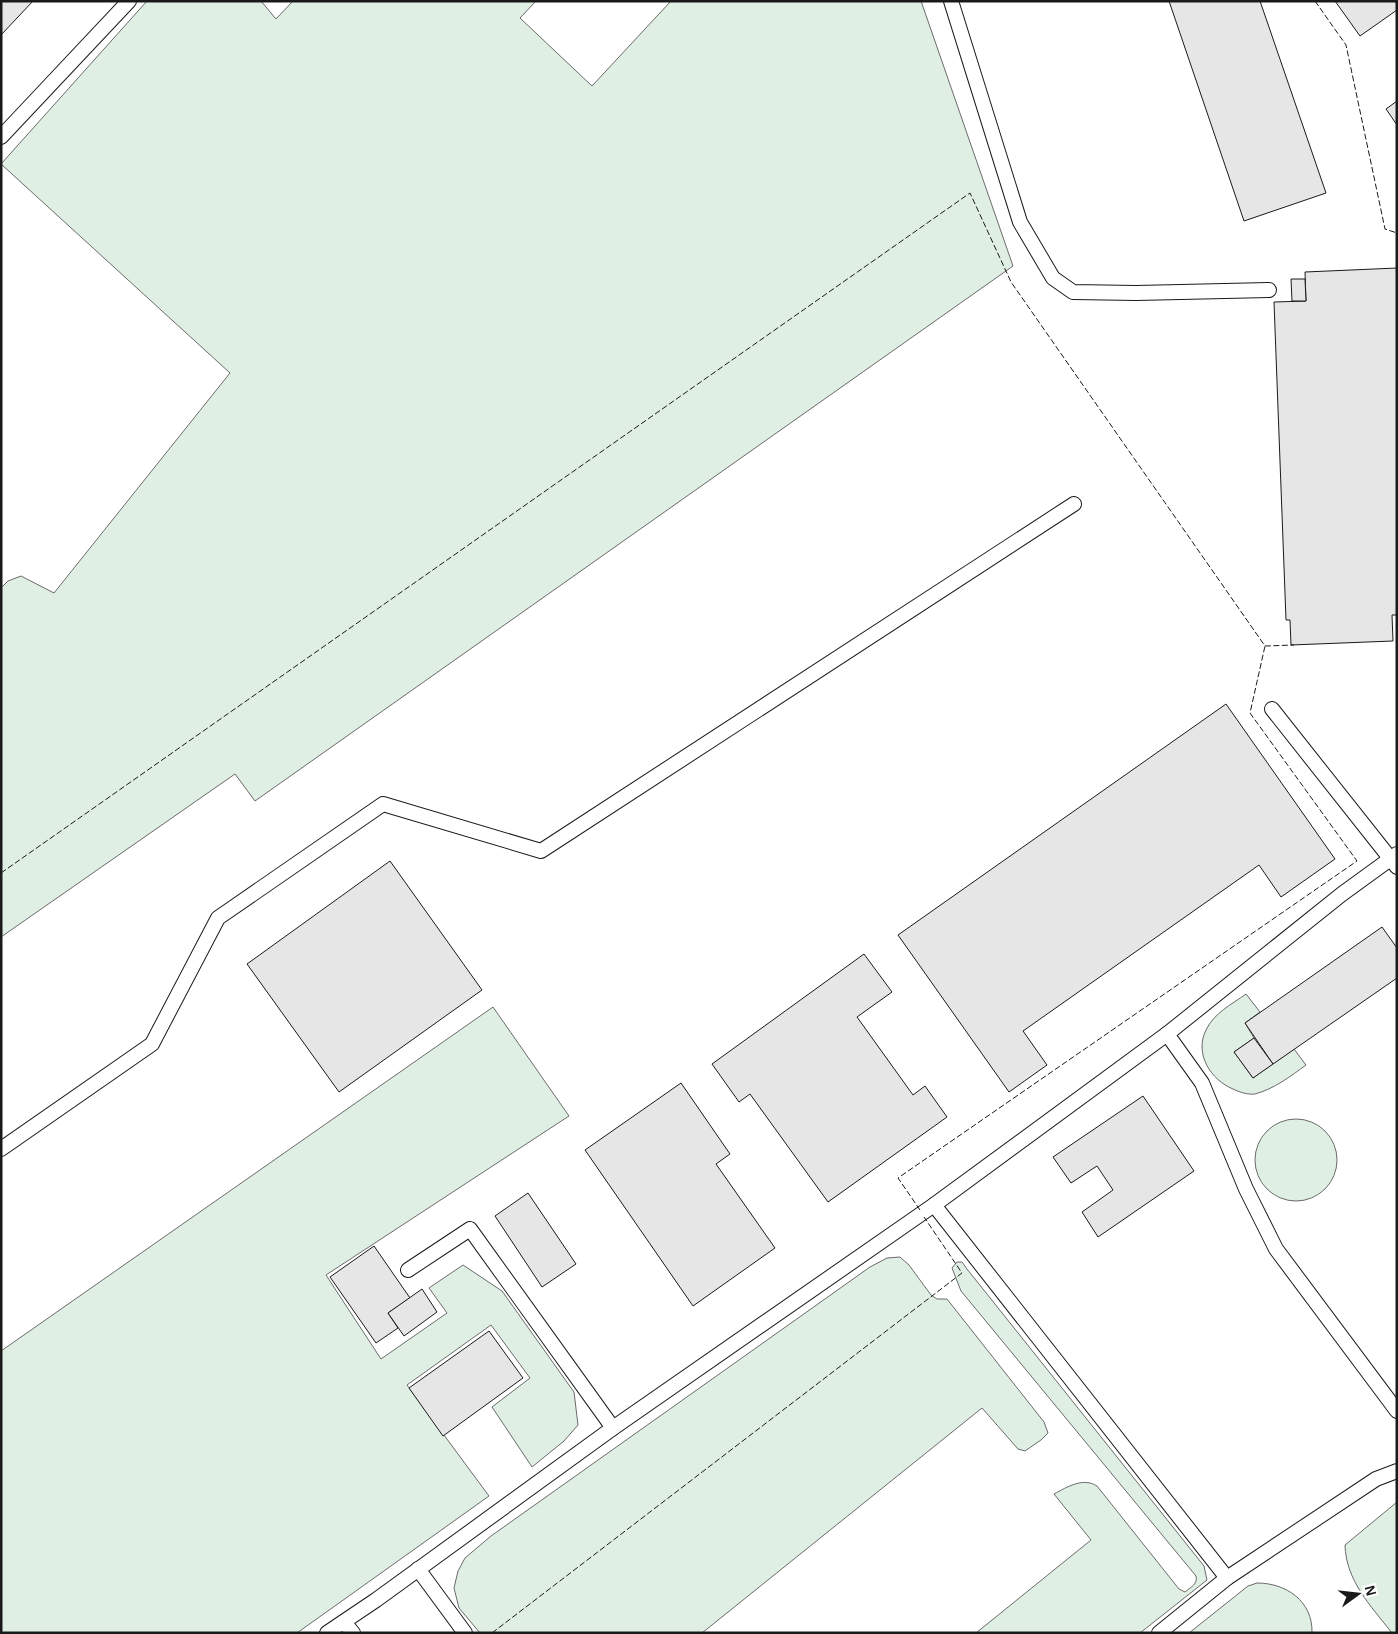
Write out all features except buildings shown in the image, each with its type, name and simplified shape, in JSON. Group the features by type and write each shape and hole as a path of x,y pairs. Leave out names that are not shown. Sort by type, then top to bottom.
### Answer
{"lane":[{"path":"1,137 129,1"},
{"path":"951,1 1020,222 1053,278 1073,292 1136,293 1269,290"},
{"path":"1,1148 152,1044 218,918 383,804 541,851 1074,504"},
{"path":"327,1633 613,1428 934,1205 1167,1034 1342,894 1394,860 1272,709"},
{"path":"1167,1034 1202,1083 1246,1189 1276,1249 1397,1411"},
{"path":"934,1205 1227,1578"},
{"path":"408,1270 470,1229 613,1428"},
{"path":"1159,1633 1227,1578 1376,1479 1397,1471"},
{"path":"418,1569 465,1633"},
{"path":"344,1622 353,1633"}],"green space":[{"path":"147,1 261,1 276,19 293,1 536,1 520,18 592,86 671,1 921,1 1013,266 255,801 235,774 1,937 1,588 8,581 21,576 54,593 230,373 1,164"},
{"path":"1246,994 1260,1012 1245,1023 1254,1038 1234,1052 1253,1078 1294,1049 1306,1065 1276,1086 1255,1094 1238,1091 1225,1085 1218,1079 1207,1065 1203,1057 1202,1048 1203,1039 1209,1024 1224,1009"},
{"path":"493,1007 569,1116 326,1275 381,1359 447,1313 429,1288 463,1265 502,1291 574,1392 578,1425 564,1441 532,1467 492,1407 530,1378 491,1325 407,1385 489,1496 297,1633 1,1633 1,1351"},
{"path":"1288,1119 1304,1119 1319,1126 1330,1137 1337,1152 1334,1176 1325,1189 1304,1201 1288,1201 1273,1194 1262,1183 1255,1168 1255,1152 1262,1137 1273,1126"},
{"path":"900,1257 909,1265 931,1295 937,1299 947,1299 1044,1422 1048,1433 1041,1440 1025,1451 1018,1449 982,1408 702,1633 480,1633 459,1608 454,1588 458,1571 465,1558 491,1536 870,1267 887,1258"},
{"path":"957,1262 962,1262 1204,1566 1207,1580 1140,1633 976,1633 1091,1540 1054,1494 1075,1484 1086,1482 1097,1486 1179,1589 1185,1592 1194,1585 1196,1576 961,1291 952,1268"},
{"path":"1397,1502 1397,1633 1392,1633 1368,1603 1355,1582 1346,1558 1345,1545"},
{"path":"1257,1583 1278,1586 1296,1596 1308,1612 1312,1633 1189,1633 1248,1586"}],"fence":[{"path":"1315,1 1346,45 1385,229 1397,233"},
{"path":"1,873 970,193 1011,282 1265,646 1294,645"},
{"path":"920,1210 898,1178 1357,861 1250,713 1265,646 1267,646"},
{"path":"492,1633 962,1273 924,1217"}]}
